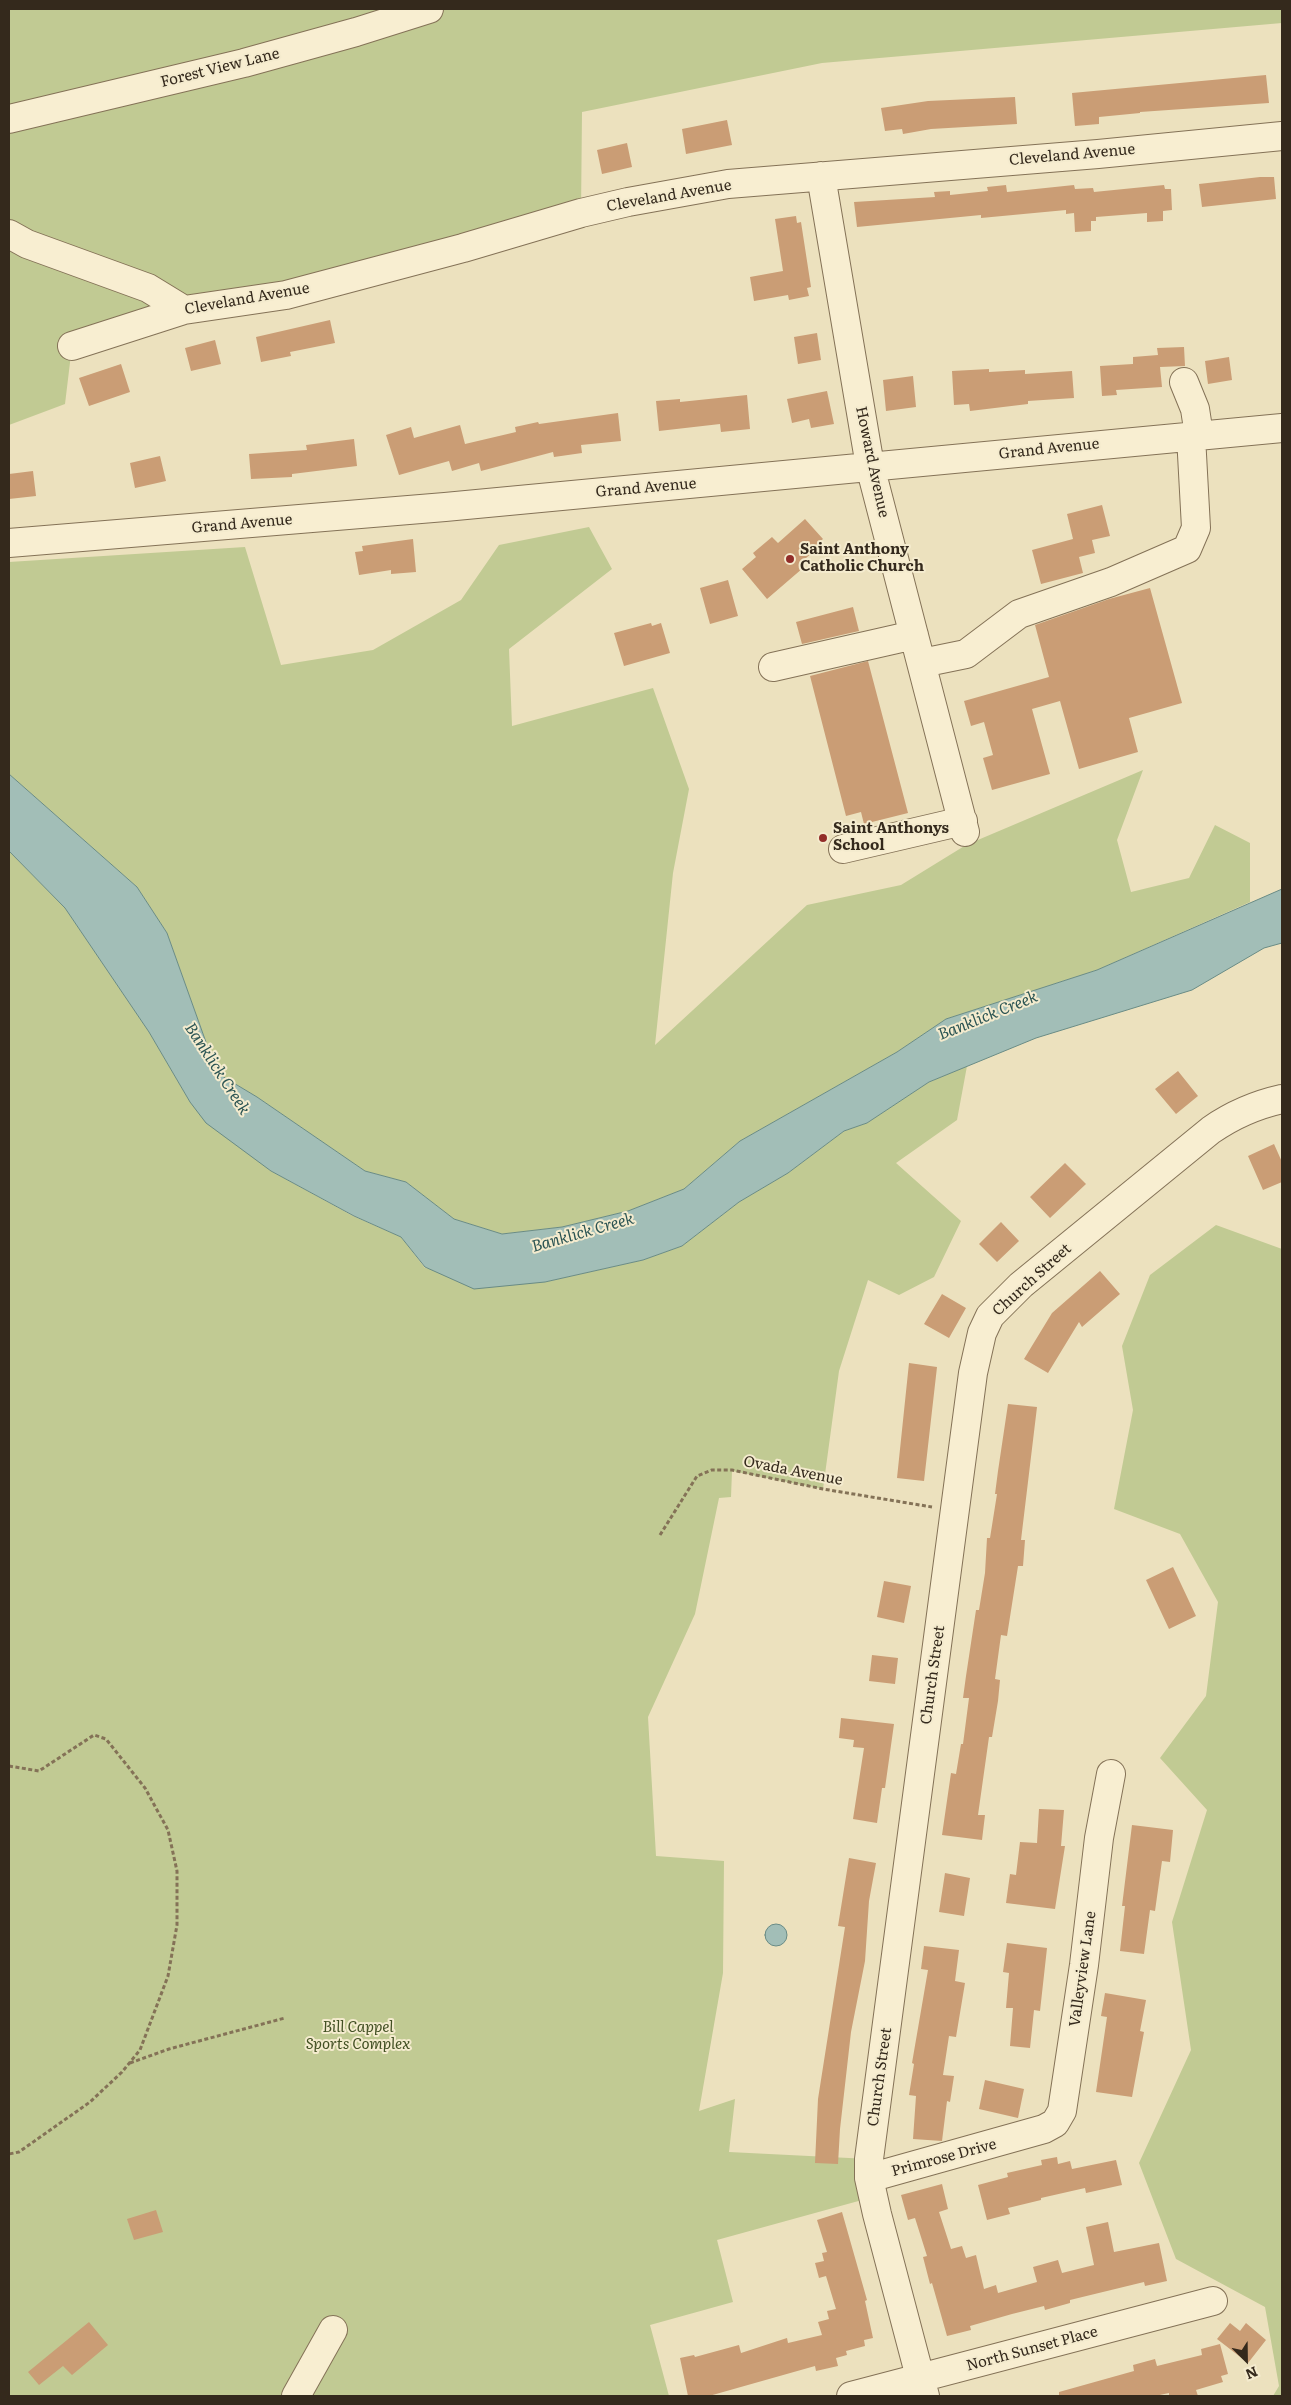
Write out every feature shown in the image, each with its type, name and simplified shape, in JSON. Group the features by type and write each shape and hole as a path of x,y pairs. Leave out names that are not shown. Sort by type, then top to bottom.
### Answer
{"street":[{"name":"Forest View Lane","path":"9,119 244,63 429,9"},
{"name":"Cleveland Avenue","path":"72,346 184,310 286,295 628,202 728,184 1098,154 1282,136"},
{"name":"Howard Avenue","path":"821,176 870,466 964,826 843,849"},
{"path":"9,234 27,244 148,288 184,310"},
{"path":"922,663 966,654 1019,614 1111,582 1187,549 1196,528 1195,409 1184,382"},
{"name":"Grand Avenue","path":"9,544 445,506 1282,428"},
{"path":"773,667 914,634"},
{"name":"Church Street","path":"923,2388 869,2178 868,2159 973,1373 982,1333 990,1316 1021,1285 1211,1130 1233,1114 1252,1106 1282,1099"},
{"name":"Valleyview Lane","path":"1018,2138 1055,2123 1062,2111 1084,1965 1099,1838 1111,1774"},
{"name":"Primrose Drive","path":"869,2178 1018,2138"},
{"name":"North Sunset Place","path":"851,2396 923,2388 1213,2301"},
{"path":"296,2396 333,2330"}],"path":[{"name":"Ovada Avenue","path":"660,1535 697,1476 712,1470 732,1470 823,1489 955,1510"},
{"path":"9,1766 39,1771 94,1735 106,1739 144,1788 168,1830 177,1872 177,1925 168,1976 140,2050 90,2102 52,2131 20,2152 9,2154"},
{"path":"129,2063 169,2049 285,2018"}],"green space":[{"path":"9,9 1282,9 1282,23 822,63 582,112 581,213 72,346 65,404 9,425"},
{"path":"589,527 612,569 509,649 512,726 653,688 689,789 673,873 655,1045 807,905 901,885 966,845 1143,770 1117,840 1131,892 1189,878 1215,825 1250,843 1250,902 1097,970 946,1019 897,1052 740,1141 684,1189 628,1211 562,1227 502,1234 454,1219 406,1182 365,1171 257,1097 217,1073 167,933 137,887 9,774 9,562 245,547 281,665 373,650 461,600 499,545"},
{"name":"Bill Cappel Sports Complex","path":"9,851 65,908 149,1032 190,1102 271,1171 353,1216 401,1237 425,1268 545,1282 643,1260 682,1246 739,1202 788,1173 844,1131 867,1123 929,1082 967,1066 957,1120 896,1163 961,1221 934,1277 899,1295 868,1280 839,1371 823,1489 732,1471 731,1497 719,1498 695,1614 648,1717 656,1856 724,1861 723,1973 699,2111 735,2099 729,2152 869,2159 873,2197 717,2240 733,2302 650,2325 669,2396 9,2396"},
{"path":"1216,1225 1282,1249 1282,2396 1273,2396 1279,2386 1265,2307 1176,2259 1139,2163 1191,2050 1172,1922 1207,1810 1160,1758 1206,1696 1218,1602 1180,1534 1114,1509 1133,1410 1122,1346 1150,1275"}],"water":[{"name":"Banklick Creek","path":"9,774 137,887 167,933 217,1073 257,1097 365,1171 406,1182 454,1219 502,1234 562,1227 628,1211 684,1189 740,1141 897,1052 946,1019 1097,970 1282,889 1282,943 1264,948 1192,990 1036,1038 929,1082 867,1123 844,1131 788,1173 739,1202 682,1246 643,1260 545,1282 474,1289 425,1267 401,1237 354,1216 271,1171 206,1123 190,1102 149,1032 65,908 9,851"},
{"path":"776,1924 784,1927 787,1935 784,1943 776,1946 768,1943 765,1935 768,1927"}],"building":[{"path":"1266,75 1269,103 1140,112 1099,117 1099,124 1075,126 1072,93"},
{"path":"1015,97 1017,124 931,129 903,134 902,129 885,131 881,108 928,101"},
{"path":"727,120 732,145 686,154 682,129"},
{"path":"627,143 632,167 602,174 597,150"},
{"path":"1274,177 1276,199 1202,207 1199,184"},
{"path":"1006,185 1007,192 1074,185 1075,189 1093,188 1094,192 1164,185 1165,189 1171,189 1172,210 1163,211 1163,221 1147,222 1147,213 1096,217 1096,221 1091,221 1091,231 1075,232 1074,213 1066,214 1066,210 981,218 981,215 857,227 854,202 935,197 934,192 950,191 950,195 988,191 987,187"},
{"path":"796,216 797,223 801,222 811,287 807,288 809,296 789,300 788,295 754,301 750,277 783,271 775,219"},
{"path":"330,320 335,343 290,352 291,356 261,362 256,337"},
{"path":"817,333 821,360 798,364 794,337"},
{"path":"215,340 221,364 191,371 185,348"},
{"path":"1184,347 1185,366 1160,367 1162,387 1116,390 1117,395 1102,396 1100,366 1133,364 1133,357 1158,355 1157,348"},
{"path":"1229,357 1232,380 1208,384 1205,361"},
{"path":"121,364 130,392 89,406 79,378"},
{"path":"989,369 989,372 1025,370 1025,374 1072,371 1074,398 1028,401 1028,404 970,411 969,404 954,405 952,371"},
{"path":"913,376 916,407 886,411 883,380"},
{"path":"827,391 834,424 811,428 809,419 792,423 787,399"},
{"path":"747,395 750,429 721,432 720,424 659,431 656,401 680,399 680,402"},
{"path":"618,413 621,441 581,445 582,453 554,457 553,452 481,471 479,463 452,471 449,461 399,475 386,435 411,427 414,438 460,425 465,444 516,432 515,427 538,422 539,424"},
{"path":"354,439 357,466 292,474 292,477 251,479 249,454 307,450 306,445"},
{"path":"160,456 166,481 135,488 130,463"},
{"path":"33,471 36,496 9,499 9,474"},
{"path":"1102,505 1110,536 1092,540 1095,553 1079,557 1083,573 1041,584 1032,550 1073,539 1067,514"},
{"path":"805,519 823,539 816,545 819,547 799,564 803,568 767,599 742,569 756,557 753,553 772,537 778,543"},
{"path":"413,539 416,572 391,574 391,570 359,575 355,552 363,551 362,546"},
{"path":"728,580 738,616 710,624 700,588"},
{"path":"1150,588 1182,703 1129,718 1138,752 1079,769 1060,701 1032,709 1050,774 992,790 983,758 993,755 984,722 971,726 964,701 1049,677 1035,625 1109,599"},
{"path":"853,607 859,631 802,644 796,622"},
{"path":"651,623 652,626 661,623 670,653 624,666 614,633"},
{"path":"868,661 908,813 864,824 861,812 846,816 810,676"},
{"path":"1178,1071 1198,1096 1176,1114 1155,1089"},
{"path":"1274,1144 1282,1162 1282,1182 1263,1190 1248,1156"},
{"path":"1065,1163 1086,1184 1050,1218 1030,1197"},
{"path":"1001,1222 1019,1241 997,1262 979,1244"},
{"path":"1100,1271 1120,1294 1082,1327 1079,1322 1048,1373 1024,1359 1052,1313"},
{"path":"942,1294 966,1308 949,1338 924,1324"},
{"path":"909,1363 937,1367 924,1481 897,1478"},
{"path":"1008,1404 1037,1407 1021,1540 1025,1540 1023,1566 1018,1566 1007,1636 1001,1635 995,1679 1000,1680 998,1701 992,1737 989,1737 978,1815 985,1815 982,1840 942,1835 951,1773 956,1774 961,1744 963,1744 969,1698 963,1698 976,1610 979,1610 985,1573 987,1538 990,1538 997,1494 995,1494"},
{"path":"1173,1567 1196,1616 1169,1629 1146,1580"},
{"path":"884,1581 911,1586 904,1623 877,1617"},
{"path":"872,1655 898,1658 895,1684 869,1681"},
{"path":"841,1718 894,1724 885,1788 882,1788 877,1823 853,1819 864,1748 853,1747 854,1740 839,1738"},
{"path":"1039,1809 1064,1810 1061,1846 1065,1846 1055,1909 1006,1903 1010,1874 1016,1875 1020,1842 1037,1843"},
{"path":"1132,1825 1173,1830 1170,1862 1162,1861 1155,1911 1150,1910 1144,1954 1120,1951 1125,1906 1122,1906"},
{"path":"849,1858 876,1863 869,1901 865,1961 851,2032 838,2164 815,2163 818,2099 845,1927 838,1926"},
{"path":"945,1873 970,1878 964,1916 939,1912"},
{"path":"1007,1943 1047,1948 1040,2011 1034,2010 1030,2048 1010,2046 1013,2008 1006,2008 1009,1973 1003,1972"},
{"path":"924,1946 959,1950 955,1981 965,1983 956,2037 949,2036 943,2075 954,2076 950,2102 947,2101 942,2141 913,2139 916,2096 909,2095 914,2064 912,2063 928,1970 921,1969"},
{"path":"1105,1993 1146,2000 1140,2031 1144,2032 1132,2097 1096,2092 1107,2017 1101,2016"},
{"path":"985,2080 1024,2089 1018,2118 979,2109"},
{"path":"1057,2157 1058,2164 1070,2161 1072,2169 1116,2160 1122,2185 1086,2193 1085,2188 1041,2198 1041,2200 1008,2208 1010,2214 987,2220 978,2185 1008,2177 1007,2173 1042,2165 1041,2160"},
{"path":"942,2184 948,2209 939,2212 951,2249 962,2246 966,2258 976,2255 984,2289 996,2285 998,2293 1037,2282 1033,2267 1058,2260 1062,2273 1094,2265 1086,2227 1108,2222 1114,2252 1159,2243 1167,2281 1145,2286 1144,2282 1070,2300 1070,2303 1045,2310 1044,2306 1012,2314 970,2326 971,2330 947,2336 932,2283 930,2284 923,2257 927,2256 915,2218 908,2220 901,2195"},
{"path":"156,2210 163,2232 134,2240 127,2219"},
{"path":"842,2212 867,2300 865,2301 873,2338 864,2340 865,2346 846,2351 847,2355 836,2358 838,2366 816,2371 815,2366 709,2396 688,2396 680,2358 694,2355 695,2357 739,2345 741,2353 787,2338 788,2343 822,2335 818,2322 829,2319 827,2311 836,2309 826,2276 819,2278 815,2263 824,2261 822,2253 827,2252 817,2220"},
{"path":"89,2322 108,2345 72,2375 63,2366 39,2385 28,2372"},
{"path":"1230,2323 1240,2331 1246,2323 1266,2340 1248,2363 1217,2339"},
{"path":"1220,2344 1228,2374 1221,2376 1223,2382 1196,2390 1198,2396 1169,2396 1169,2393 1155,2396 1059,2396 1059,2392 1134,2371 1133,2365 1155,2359 1157,2366 1202,2355 1201,2349"}],"place":[{"name":"Saint Anthony Catholic Church","path":"790,559"},
{"name":"Saint Anthonys School","path":"823,838"}]}
